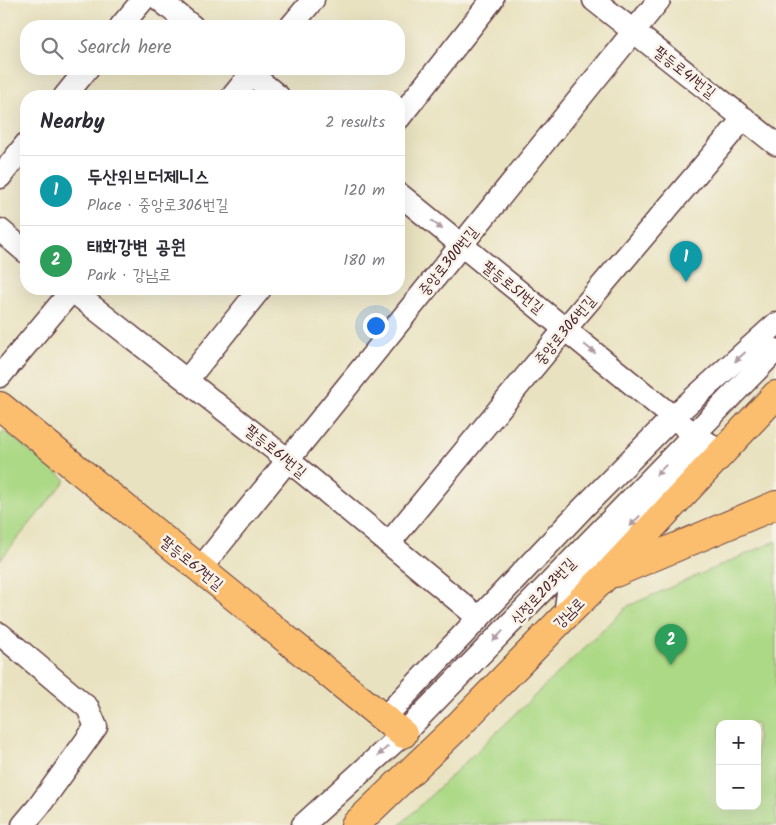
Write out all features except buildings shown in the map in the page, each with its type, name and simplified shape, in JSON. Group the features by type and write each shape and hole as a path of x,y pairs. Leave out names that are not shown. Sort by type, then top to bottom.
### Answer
{"main road":[{"name":"강남로","path":"355,825 454,730 606,576 776,395"},
{"name":"팔등로67번길","path":"0,406 393,726"},
{"path":"606,576 776,505"}],"street":[{"path":"126,20 142,0"},
{"path":"160,0 185,20"},
{"path":"296,20 313,0"},
{"path":"405,110 492,0"},
{"name":"팔등로41번길","path":"594,0 776,144"},
{"name":"중앙로300번길","path":"200,569 659,0"},
{"path":"70,90 82,75"},
{"path":"237,90 247,75"},
{"path":"255,75 272,90"},
{"name":"중앙로306번길","path":"389,543 744,118"},
{"path":"0,177 20,152"},
{"name":"팔등로51번길","path":"405,199 694,435"},
{"path":"0,230 20,247"},
{"path":"0,376 67,295"},
{"name":"팔등로61번길","path":"80,295 288,460 479,618"},
{"path":"187,380 255,295"},
{"path":"393,726 479,618 584,507 673,417 776,324"},
{"name":"신정로203번길","path":"303,825 393,726 694,435 776,350"},
{"path":"565,616 568,592 776,371"},
{"path":"0,634 88,708 96,727 23,825"}],"green space":[{"path":"4,431 66,480 0,560 0,436"},
{"path":"776,541 776,825 400,825 628,606"}],"place":[{"name":"두산위브더제니스","path":"686,282"},
{"name":"태화강변 공원","path":"671,665"}]}
